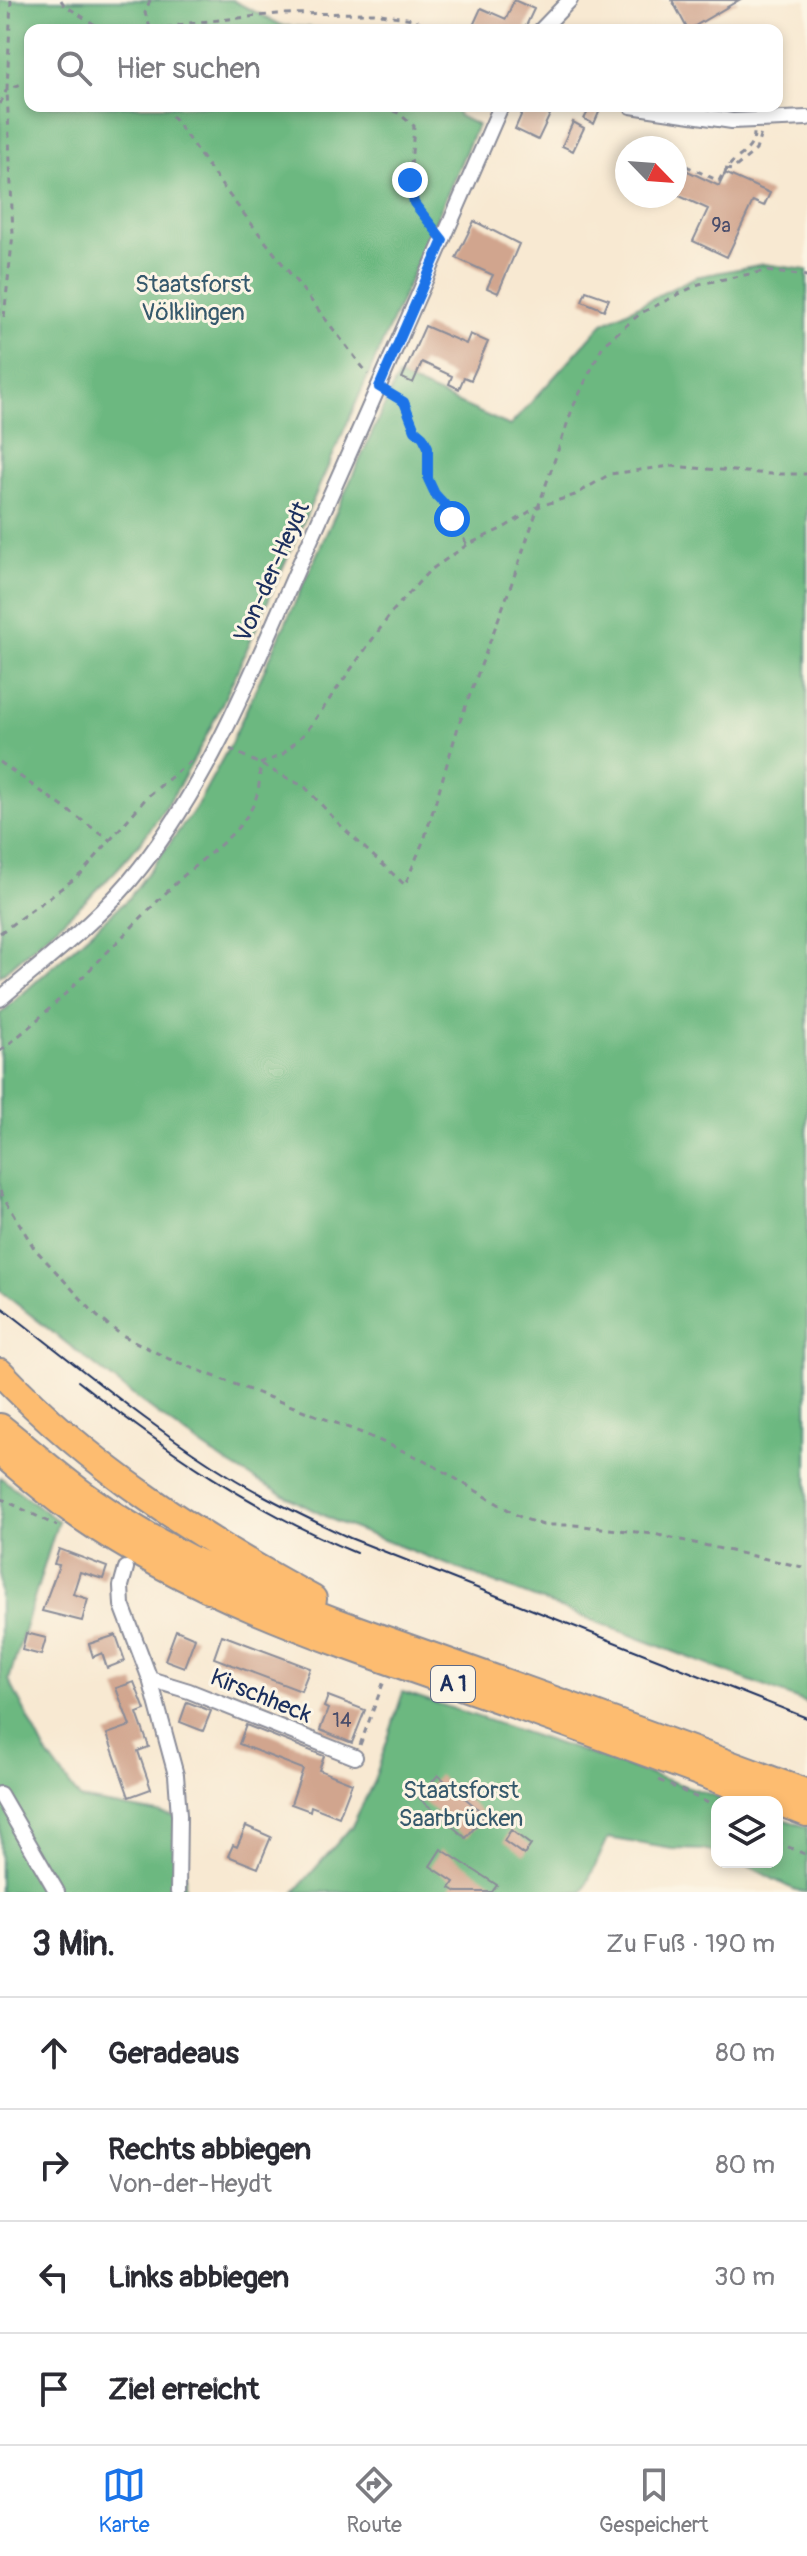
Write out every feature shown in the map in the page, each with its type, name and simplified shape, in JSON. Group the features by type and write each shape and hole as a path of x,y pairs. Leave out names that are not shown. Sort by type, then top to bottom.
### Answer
{"highway":[{"path":"0,1372 50,1421 148,1500 250,1565 411,1648"},
{"name":"A 1","path":"0,1427 90,1499 207,1567 269,1597 628,1725 807,1793"},
{"name":"A 1","path":"0,1452 79,1515 109,1534 190,1580 257,1612 807,1813"},
{"path":"0,1460 29,1476"}],"street":[{"path":"547,24 570,0"},
{"name":"Von-der-Heydt","path":"0,999 120,893 165,834 218,743 379,387 498,112"},
{"path":"665,112 704,119 754,121 807,118"},
{"path":"126,1568 121,1586 122,1605 150,1679 176,1775 178,1892"},
{"name":"Kirschheck","path":"150,1679 189,1691 355,1757"},
{"path":"0,1794 57,1892"}],"path":[{"path":"4,317 13,234 7,89 11,0"},
{"path":"61,0 95,24"},
{"path":"150,0 145,13 150,24"},
{"path":"185,24 278,14 374,13 424,24"},
{"path":"0,104 7,89 24,83"},
{"path":"169,112 348,351 379,387 404,402 415,430 428,447 428,479 467,545"},
{"path":"396,112 414,126 410,180 414,203 443,240"},
{"path":"687,166 719,181 724,173 756,150 761,135 754,121"},
{"path":"218,743 305,787 342,827 405,885 425,837 459,724 573,407 603,345 641,313 699,284 765,271 807,276"},
{"path":"260,764 282,755 300,739 392,612 429,571 467,545 537,507 575,495 610,474 670,466 807,474"},
{"path":"0,933 81,874 148,796 195,757"},
{"path":"0,762 111,841"},
{"path":"0,1051 78,981 179,880 221,844 249,813 258,795 260,764"},
{"path":"0,1191 34,1248 97,1316 120,1334 169,1359 348,1427 426,1461 522,1518 543,1525 574,1525 654,1534 779,1559 807,1568"},
{"path":"0,1498 66,1532"},
{"path":"355,1757 385,1677"},
{"path":"783,1845 807,1855"}],"green space":[{"name":"Staatsforst Völklingen","path":"0,0 232,0 279,24 24,24 24,112 457,112 477,125 248,648 214,721 176,791 153,825 114,872 0,976"},
{"path":"764,264 807,270 807,1703 337,1522 238,1469 195,1441 0,1291 0,1014 129,898 195,809 231,743 398,376 510,426 603,323 695,277"},
{"path":"0,1477 58,1521 9,1680 45,1751 80,1799 186,1818 185,1892 0,1892"},
{"name":"Staatsforst Saarbrücken","path":"403,1692 715,1796 711,1796 711,1852 672,1849 608,1838 583,1892 295,1892 352,1826 374,1781"},
{"path":"783,1819 807,1827 807,1892 751,1868 783,1868"}],"building":[{"path":"514,0 534,9 527,24 474,24 481,8 506,19"},
{"path":"672,0 739,0 698,24 685,24"},
{"path":"522,112 551,112 538,140 515,129"},
{"path":"588,112 599,112 594,124 584,119"},
{"path":"573,122 584,128 573,151 562,146"},
{"path":"687,171 719,186 725,173 770,193 764,206 753,201 727,257 693,241 708,209 687,199"},
{"path":"474,221 519,244 498,293 487,288 493,275 456,258"},
{"path":"586,291 609,299 604,310 582,301"},
{"path":"425,326 466,344 470,334 488,342 471,380 464,377 459,389 449,384 452,376 422,362 413,383 402,378"},
{"path":"59,1549 107,1567 103,1579 80,1572 73,1594 88,1599 82,1621 42,1611 59,1565 54,1564"},
{"path":"176,1630 195,1638 184,1667 165,1660"},
{"path":"26,1633 46,1638 41,1655 22,1650"},
{"path":"116,1635 125,1661 107,1668 102,1653 93,1657 89,1644"},
{"path":"222,1635 310,1668 301,1691 214,1658"},
{"path":"134,1682 145,1710 137,1713 149,1747 138,1751 151,1789 129,1797 107,1734 130,1726 116,1688"},
{"path":"328,1696 365,1710 352,1743 320,1730 328,1709 324,1707"},
{"path":"187,1702 211,1711 203,1731 180,1722"},
{"path":"246,1725 324,1756 319,1770 352,1783 339,1817 311,1806 310,1811 291,1804 303,1769 239,1744"},
{"path":"438,1775 485,1815 466,1838 419,1798"},
{"path":"246,1826 271,1837 258,1868 228,1856 233,1845 237,1847"},
{"path":"511,1830 531,1845 524,1855 504,1841"},
{"path":"441,1849 497,1885 492,1892 457,1892 450,1888 454,1882 430,1866"}],"tram line":[{"path":"0,1306 175,1440 278,1503 350,1538 807,1718"},
{"path":"78,1381 211,1477 282,1518 356,1553"}],"route":[{"path":"410,180 414,203 443,240 379,387 404,402 415,430 428,447 428,479 452,519"}]}
